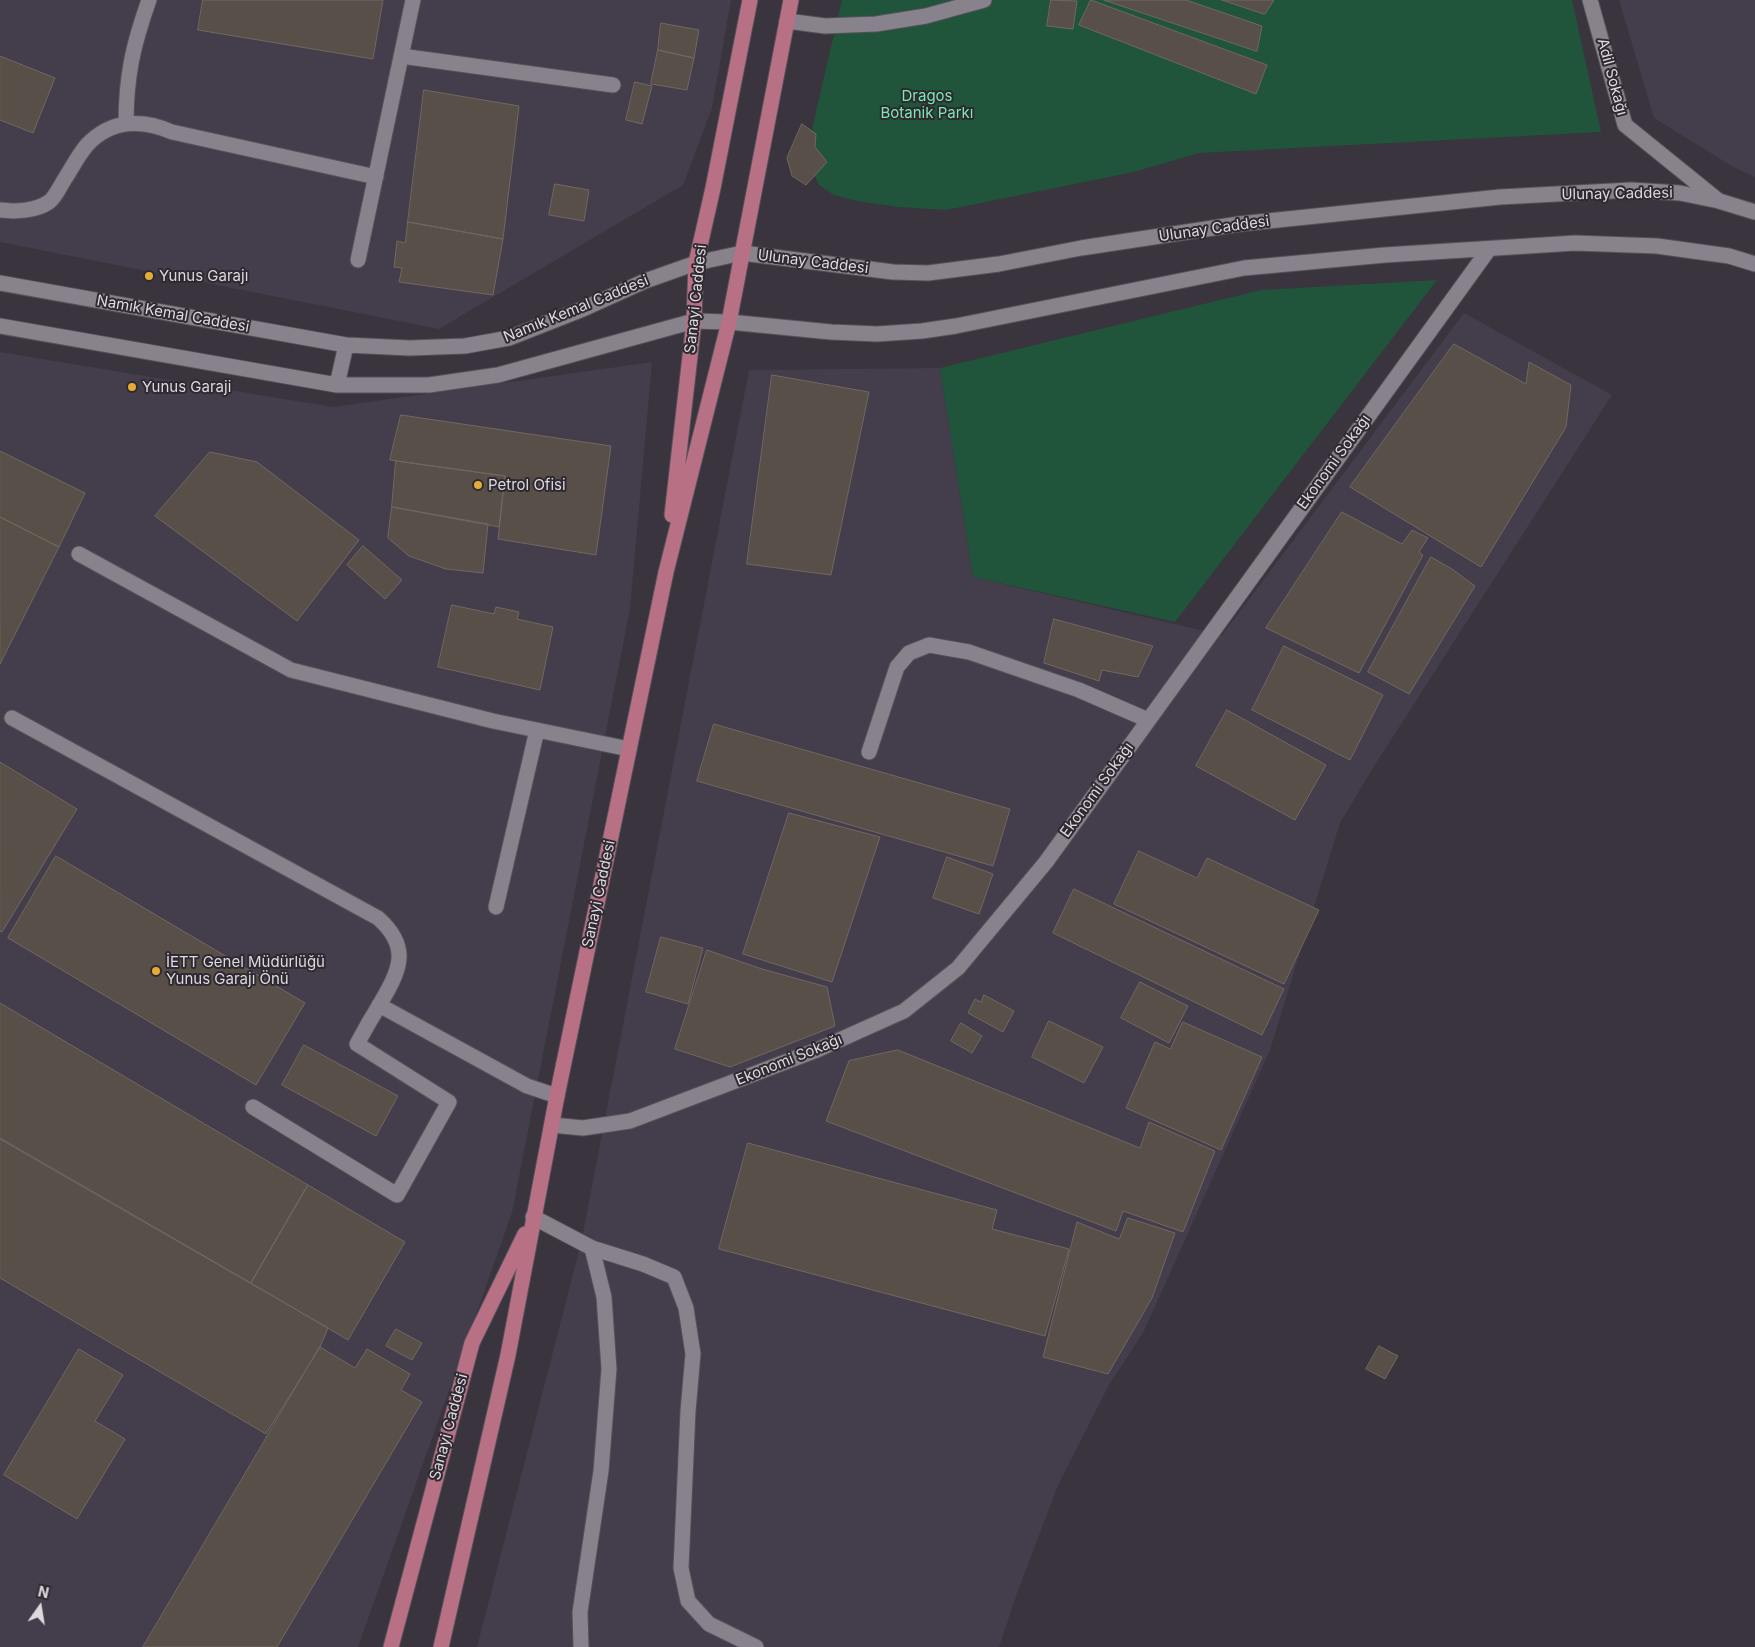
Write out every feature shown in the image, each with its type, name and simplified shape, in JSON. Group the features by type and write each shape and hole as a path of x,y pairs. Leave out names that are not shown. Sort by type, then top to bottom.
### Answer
{"main road":[{"name":"Sanayi Caddesi","path":"666,572 694,321 696,263 713,188 750,0"},
{"path":"742,253 791,0"},
{"name":"Ulunay Caddesi","path":"729,322 742,253"},
{"name":"Sanayi Caddesi","path":"441,1647 508,1355 533,1217 666,572 729,322"},
{"name":"Sanayi Caddesi","path":"391,1647 472,1342 533,1217"}],"street":[{"path":"126,124 127,81 132,50 149,0"},
{"path":"358,260 413,0"},
{"path":"787,21 825,26 876,24 926,16 984,0"},
{"name":"Adil Sokağı","path":"1590,0 1625,125 1719,201"},
{"path":"401,56 613,85"},
{"path":"0,210 27,209 50,202 88,144 111,128 126,124 142,123 157,126 172,132 376,177"},
{"name":"Ulunay Caddesi","path":"742,253 893,272 928,273 999,264 1081,248 1239,224 1500,197 1632,190 1680,193 1719,201 1755,212"},
{"path":"0,326 337,385 429,386 498,375 694,321 729,322 831,332 877,334 922,331 956,326 1244,268 1385,254 1575,243 1657,246 1729,256 1755,264"},
{"name":"Ekonomi Sokağı","path":"552,1125 583,1128 630,1120 818,1050 904,1011 958,968 1046,862 1489,248"},
{"name":"Namık Kemal Caddesi","path":"0,283 346,345 410,348 465,346 509,338 583,309 645,281 696,263 742,253"},
{"path":"337,385 346,345"},
{"path":"79,554 291,670 537,730 629,749"},
{"path":"869,752 897,667 909,653 929,645 979,655 1079,690 1148,720"},
{"path":"12,718 378,918 394,934 398,944 398,969 357,1044 449,1102 397,1195 253,1107"},
{"path":"496,908 537,730"},
{"path":"379,1005 527,1086 558,1096"},
{"path":"533,1217 592,1248 643,1264 674,1277 686,1308 692,1354 681,1568 688,1601 709,1624 756,1647"},
{"path":"581,1647 580,1612 601,1471 609,1369 604,1297 592,1248"}],"shaded area":[{"path":"0,0 731,0 712,108 683,185 439,329 0,242"},
{"path":"1619,0 1755,0 1755,177 1735,168 1654,118"},
{"path":"1464,313 1612,395 1373,768 1340,823 1270,1050 1144,1331 1109,1385 1059,1483 1016,1596 999,1647 477,1647 581,1243 749,370 940,368 973,577 1222,635"},
{"path":"0,352 333,407 652,362 630,609 512,1213 358,1647 0,1647"}],"green space":[{"name":"Dragos Botanik Parkı","path":"842,0 1572,0 1601,132 1199,153 1134,172 946,210 898,207 857,201 834,195 819,185 812,170 810,144"},
{"path":"1437,280 1175,622 973,577 940,368 1261,290"}],"building":[{"path":"203,0 383,0 373,59 198,30"},
{"path":"1051,0 1077,1 1073,29 1047,26"},
{"path":"1091,0 1267,65 1256,94 1079,25"},
{"path":"1104,0 1186,0 1262,26 1257,51"},
{"path":"1222,0 1274,0 1265,14"},
{"path":"661,23 699,30 694,58 658,50"},
{"path":"658,50 694,58 687,90 651,84"},
{"path":"0,56 55,78 33,133 0,120"},
{"path":"635,82 652,86 642,124 626,120"},
{"path":"424,90 519,106 503,239 408,222"},
{"path":"802,124 816,134 815,147 827,162 806,185 792,176 787,158"},
{"path":"555,184 589,190 584,221 549,215"},
{"path":"408,222 503,239 493,295 399,282 402,268 394,267 397,241 405,243"},
{"path":"1454,344 1526,384 1529,362 1571,385 1566,427 1481,567 1350,487"},
{"path":"772,375 869,392 831,575 747,564"},
{"path":"401,415 611,446 596,555 498,539 505,476 390,460"},
{"path":"0,451 85,493 59,547 0,517"},
{"path":"210,452 257,462 359,540 297,621 155,516"},
{"path":"396,461 505,476 499,527 392,507"},
{"path":"392,507 488,524 483,573 446,569 409,556 388,538"},
{"path":"1342,512 1402,544 1412,530 1428,538 1419,552 1423,555 1359,673 1266,628"},
{"path":"0,517 59,547 0,664"},
{"path":"363,546 402,580 385,599 347,565"},
{"path":"1431,557 1452,569 1475,586 1409,694 1368,672"},
{"path":"452,605 494,614 496,607 519,612 517,619 553,627 540,690 438,667"},
{"path":"1054,619 1153,646 1138,677 1102,670 1099,681 1044,663"},
{"path":"1284,646 1383,695 1350,760 1252,710"},
{"path":"1227,710 1326,765 1295,820 1196,766"},
{"path":"714,724 1010,809 993,866 697,781"},
{"path":"0,762 77,809 2,932 0,931"},
{"path":"789,813 880,837 832,982 743,954"},
{"path":"1139,851 1197,878 1207,858 1319,910 1284,984 1114,904"},
{"name":"İETT Genel Müdürlüğü Yunus Garajı Önü","path":"56,856 305,1003 256,1085 8,938"},
{"path":"947,857 993,874 979,914 933,898"},
{"path":"1074,889 1284,989 1262,1035 1053,933"},
{"path":"661,937 703,948 688,1004 646,992"},
{"path":"707,950 762,969 827,987 835,1026 730,1067 675,1049"},
{"path":"1140,982 1188,1006 1169,1043 1121,1018"},
{"path":"984,995 1014,1011 1003,1032 968,1013 975,999 981,1002"},
{"path":"0,1003 308,1185 251,1283 0,1138"},
{"path":"1049,1021 1103,1047 1084,1083 1032,1057"},
{"path":"1183,1022 1262,1057 1221,1150 1126,1108 1155,1042 1170,1049"},
{"path":"961,1023 982,1036 972,1053 951,1041"},
{"path":"304,1045 398,1096 376,1136 282,1085"},
{"path":"898,1050 1140,1148 1149,1122 1215,1151 1183,1232 1123,1211 1116,1231 826,1121 849,1061"},
{"path":"0,1139 328,1328 320,1347 266,1434 0,1278"},
{"path":"748,1143 997,1210 992,1229 1069,1249 1045,1336 719,1249"},
{"path":"308,1185 405,1242 348,1340 251,1283"},
{"path":"1128,1218 1175,1233 1152,1298 1108,1374 1043,1357 1077,1222 1119,1239"},
{"path":"396,1329 422,1343 412,1360 386,1346"},
{"path":"1379,1346 1398,1356 1385,1379 1366,1369"},
{"path":"320,1347 355,1368 367,1349 410,1374 401,1390 422,1402 277,1647 143,1647"},
{"path":"79,1349 123,1375 95,1421 125,1439 77,1519 4,1475"}],"place":[{"name":"Yunus Garajı","path":"149,276"},
{"name":"Yunus Garaji","path":"132,387"},
{"name":"Petrol Ofisi","path":"478,485"},
{"name":"İETT Genel Müdürlüğü Yunus Garajı Önü","path":"156,971"}]}
